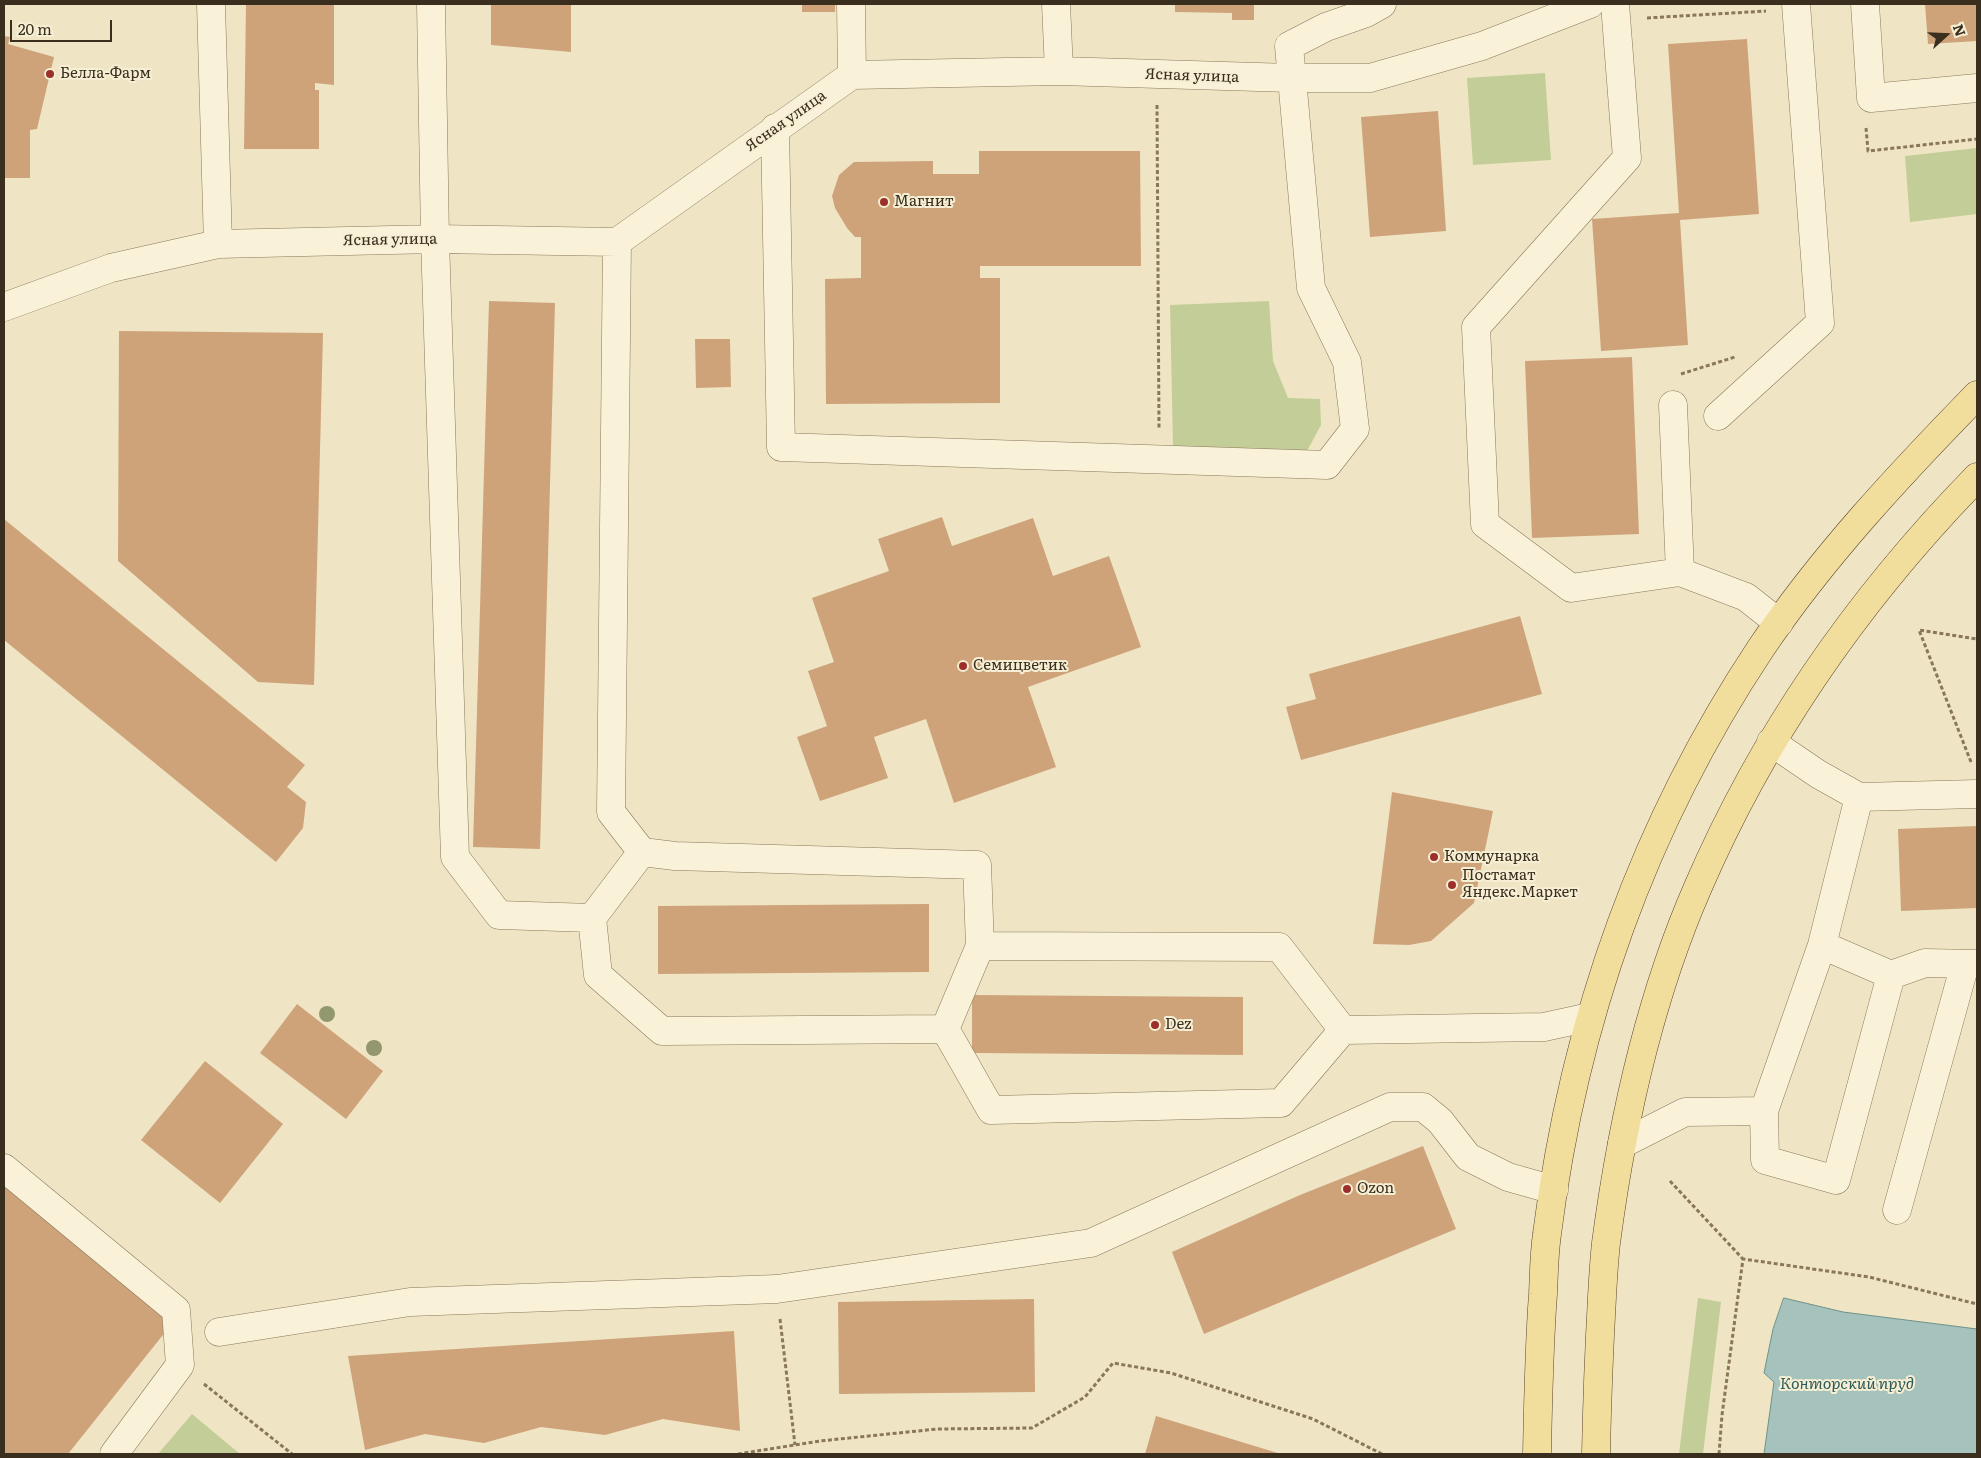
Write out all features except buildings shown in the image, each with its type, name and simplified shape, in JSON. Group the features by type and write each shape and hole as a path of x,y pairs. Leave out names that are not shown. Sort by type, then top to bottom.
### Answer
{"main road":[{"path":"1537,1454 1538,1362 1546,1236 1566,1112 1590,1017 1611,948 1642,868 1676,792 1718,716 1762,646 1812,579 1867,513 1923,450 1977,395"},
{"path":"1596,1454 1597,1368 1606,1245 1622,1144 1644,1043 1668,966 1697,889 1731,815 1771,742 1814,674 1862,610 1916,545 1977,477"}],"street":[{"path":"211,4 218,244"},
{"path":"431,4 435,239 456,856 499,914 592,918"},
{"path":"851,4 852,75"},
{"path":"1056,4 1059,71"},
{"path":"775,128 781,446 1327,465 1355,429 1347,362 1311,288 1289,46 1326,27 1366,13 1382,4"},
{"name":"Ясная улица","path":"4,307 111,268 218,244 435,239 617,242 852,75 1059,71 1291,78 1370,78 1482,46 1590,4"},
{"path":"1615,4 1627,158 1476,328 1485,524 1571,588 1680,572 1746,597 1779,623"},
{"path":"1865,4 1871,98 1977,88"},
{"path":"1718,416 1820,323 1785,7"},
{"path":"617,242 611,812 642,852 675,856 977,865 980,946 945,1029"},
{"path":"1673,406 1680,572"},
{"path":"1771,742 1818,774 1859,797 1976,782"},
{"path":"1859,797 1822,945 1764,1111 1766,1160 1836,1180 1891,975"},
{"path":"642,852 592,918 598,975 662,1031 945,1029"},
{"path":"1822,945 1891,975 1925,963 1971,964 1897,1210"},
{"path":"980,946 1278,947 1343,1030"},
{"path":"945,1029 991,1110 1281,1103 1343,1030 1544,1027 1590,1017"},
{"path":"218,1332 410,1302 777,1289 1091,1243 1390,1107 1423,1107 1440,1121 1468,1157 1508,1177 1554,1190"},
{"path":"1622,1144 1685,1112 1764,1111"},
{"path":"4,1168 176,1310 180,1365 114,1454"}],"path":[{"path":"1642,18 1785,7"},
{"path":"1156,74 1160,459"},
{"path":"1672,377 1743,354"},
{"path":"1976,782 1918,630 1977,639"},
{"path":"1670,1181 1743,1259 1868,1277 1977,1304"},
{"path":"1719,1454 1722,1415 1743,1259"},
{"path":"777,1289 795,1445"},
{"path":"738,1454 795,1445 937,1429 1032,1428 1085,1397 1113,1363 1171,1372 1313,1419 1382,1454"},
{"path":"180,1365 292,1454"}],"green space":[{"path":"1545,73 1551,160 1473,165 1467,78"},
{"path":"1977,148 1977,214 1910,222 1905,156"},
{"path":"1269,301 1273,361 1288,398 1320,399 1321,425 1307,451 1173,446 1170,305"},
{"path":"1698,1298 1721,1302 1703,1454 1679,1454"},
{"path":"192,1414 240,1454 158,1454"}],"water":[{"name":"Конторский пруд","path":"1784,1298 1843,1312 1977,1329 1977,1454 1764,1454 1774,1382 1764,1373 1773,1329"}],"place":[{"name":"Белла-Фарм","path":"50,74"},
{"name":"Магнит","path":"884,202"},
{"name":"Семицветик","path":"963,666"},
{"name":"Коммунарка","path":"1434,857"},
{"name":"Постамат Яндекс.Маркет","path":"1452,885"},
{"name":"Dez","path":"1155,1025"},
{"name":"Ozon","path":"1347,1189"}]}
